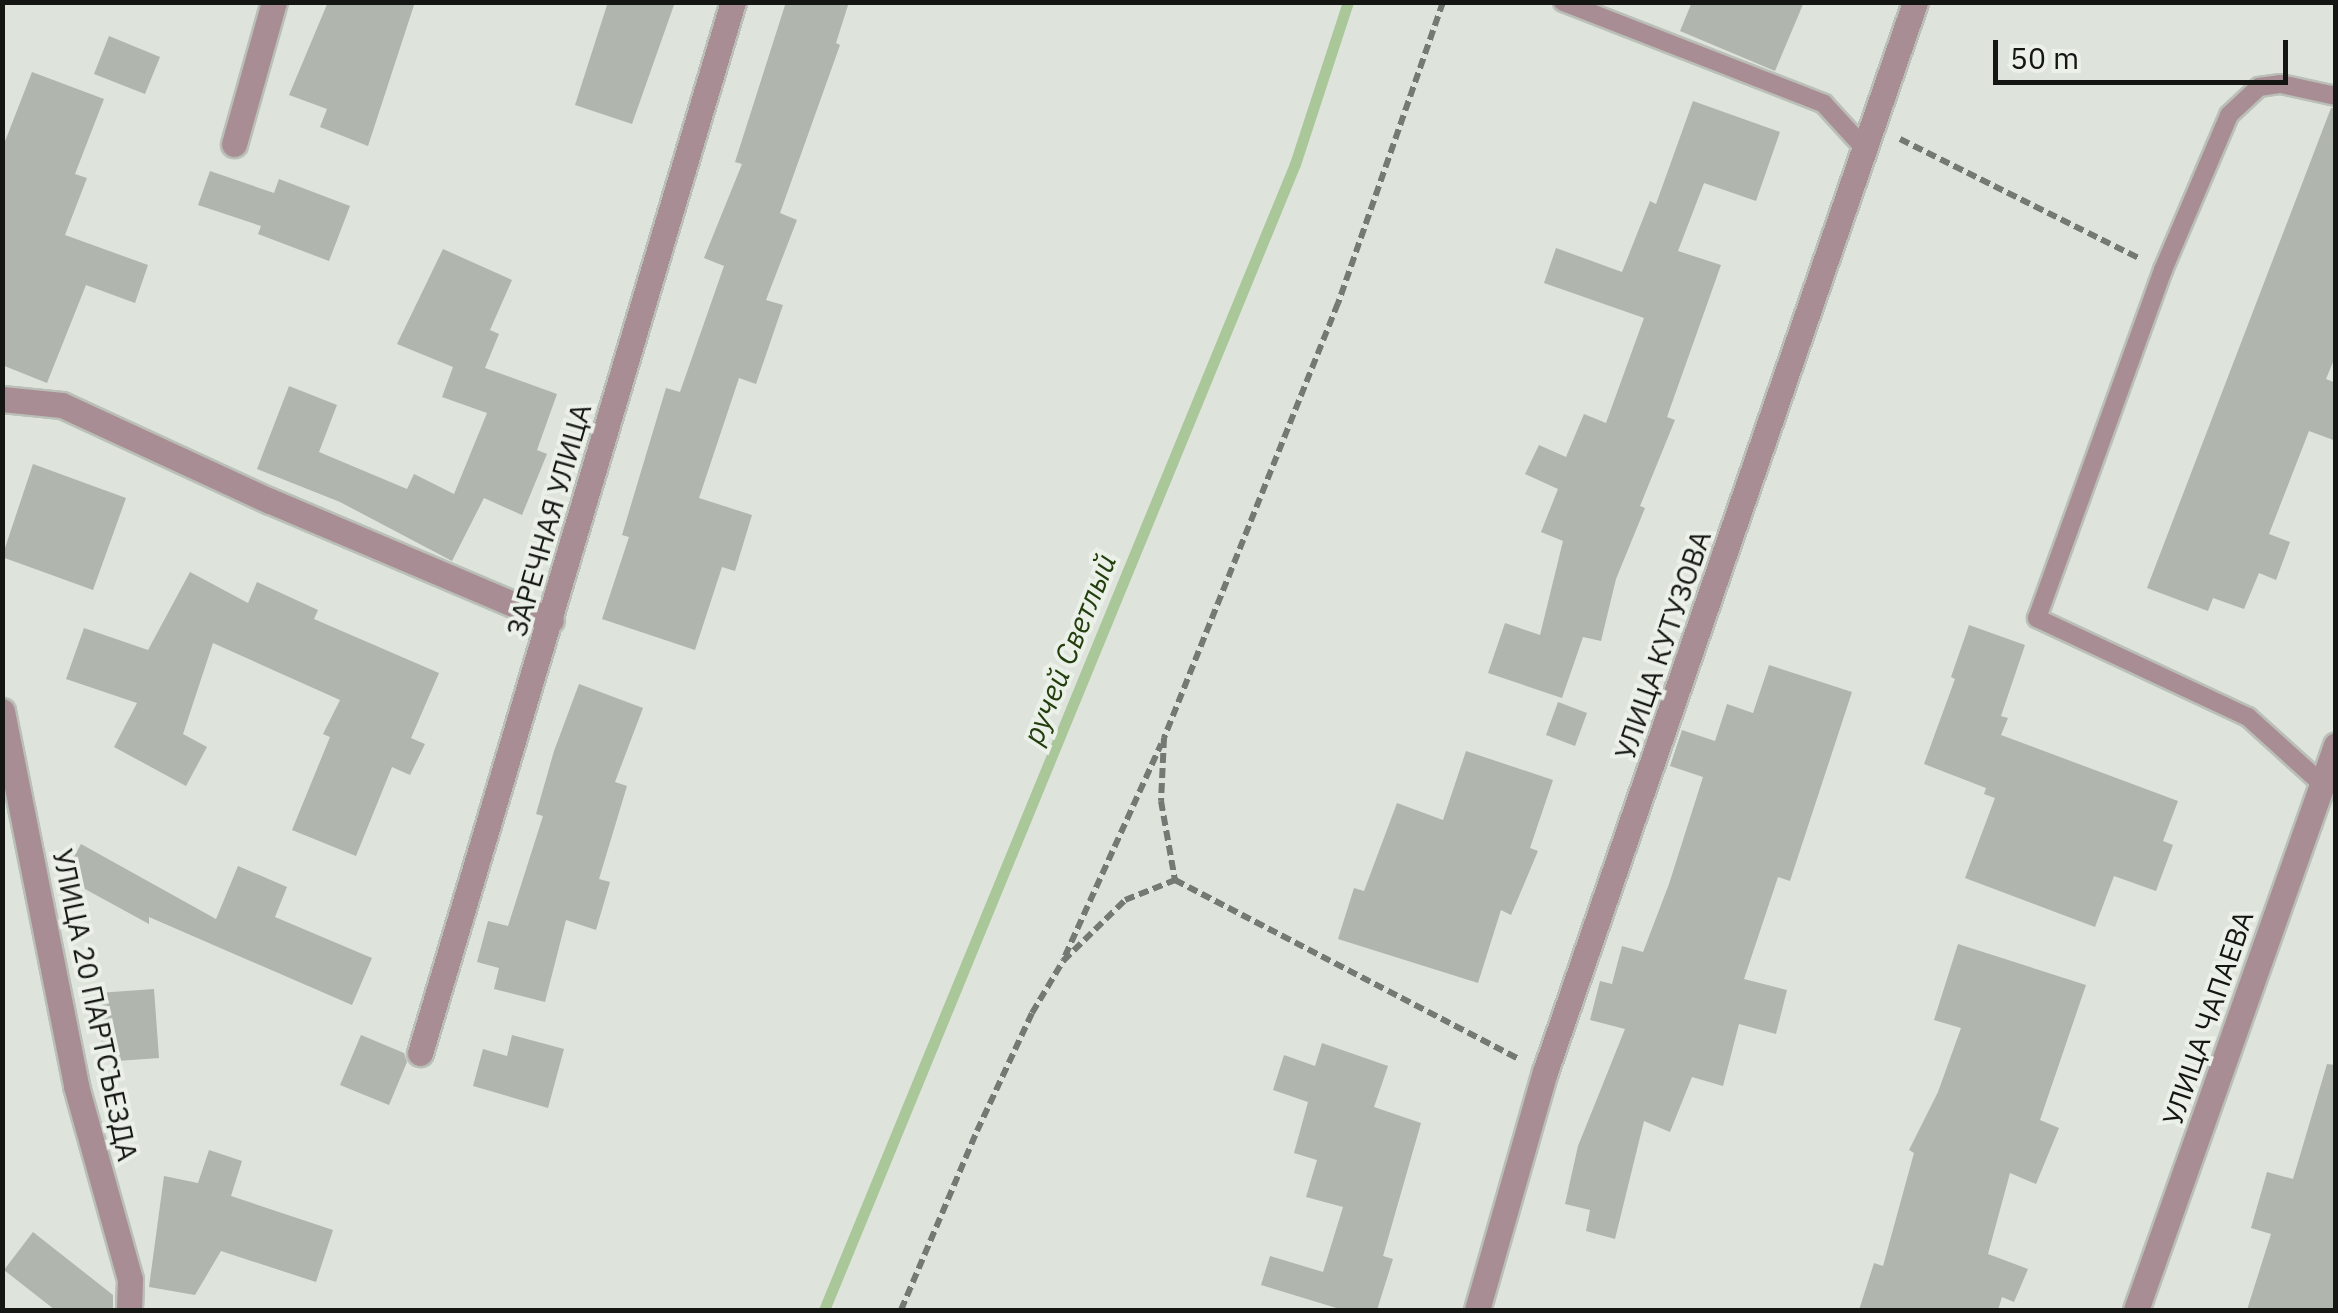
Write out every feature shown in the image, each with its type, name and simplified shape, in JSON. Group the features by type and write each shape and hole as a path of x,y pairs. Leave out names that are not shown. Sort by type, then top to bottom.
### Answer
{"street":[{"path":"234,144 274,2"},
{"name":"ЗАРЕЧНАЯ УЛИЦА","path":"420,1053 732,2"},
{"name":"УЛИЦА КУТУЗОВА","path":"1478,1310 1545,1072 1915,2"},
{"path":"2,398 62,404 270,501 551,620"},
{"name":"УЛИЦА 20 ПАРТСЪЕЗДА","path":"2,711 76,1086 130,1280 128,1310"},
{"name":"УЛИЦА ЧАПАЕВА","path":"2136,1310 2336,745"}],"lane":[{"path":"1563,2 1824,104 1869,138"},
{"path":"2322,784 2248,717 2037,618 2163,270 2229,115 2242,98 2259,87 2281,84 2336,96"}],"path":[{"path":"902,1310 977,1131 1032,1013 1063,961 1164,738 1338,304 1443,2"},
{"path":"1869,138 2163,270"},
{"path":"1164,738 1161,801 1176,880"},
{"path":"1063,961 1124,900 1176,880 1545,1072"}],"building":[{"path":"328,2 415,2 368,146 320,127 327,109 289,95"},
{"path":"608,2 675,2 632,124 575,105"},
{"path":"786,2 849,2 836,43 840,45 780,213 797,220 766,300 783,305 756,384 739,378 699,498 752,515 735,571 722,567 695,650 602,619 629,537 622,535 666,388 680,392 724,266 704,258 742,164 735,162"},
{"path":"1692,2 1804,2 1775,71 1680,31"},
{"path":"109,36 160,57 145,94 94,74"},
{"path":"32,72 104,99 75,174 87,178 65,235 148,265 135,303 86,285 47,383 2,365 2,149"},
{"path":"1693,101 1780,132 1756,201 1704,183 1678,251 1721,265 1667,417 1675,420 1640,506 1645,508 1616,579 1601,641 1583,637 1562,698 1488,673 1505,623 1540,635 1563,541 1541,532 1558,489 1525,474 1539,445 1566,457 1584,414 1606,423 1644,318 1544,283 1556,248 1622,272 1650,201 1656,204"},
{"path":"2331,108 2336,108 2336,355 2326,379 2336,383 2336,441 2309,431 2269,534 2290,542 2276,580 2259,573 2244,609 2213,598 2208,611 2147,588"},
{"path":"210,171 274,193 279,179 350,206 329,261 258,234 261,226 198,205"},
{"path":"443,249 512,280 490,330 499,334 485,368 557,394 537,450 547,454 522,515 484,498 452,561 340,502 257,469 289,386 337,405 319,452 407,489 414,474 454,494 487,413 442,397 453,367 397,344"},
{"path":"33,464 126,498 93,590 2,557"},
{"path":"190,572 248,603 257,582 318,610 314,619 439,673 411,738 425,744 410,775 392,767 356,856 292,830 330,737 323,734 340,700 213,643 183,734 207,747 186,786 114,747 137,703 66,679 84,628 148,650"},
{"path":"1969,625 2025,645 2001,716 2008,718 2001,735 2178,801 2163,841 2173,845 2156,891 2114,876 2095,927 1965,878 1995,798 1984,794 1986,788 1924,764 1955,679 1951,677"},
{"path":"1769,665 1852,692 1790,881 1778,877 1744,979 1787,990 1776,1034 1739,1024 1723,1086 1692,1077 1670,1132 1644,1121 1615,1239 1586,1231 1590,1210 1565,1204 1578,1146 1625,1029 1590,1020 1600,981 1612,984 1622,946 1643,952 1669,884 1703,777 1670,766 1682,730 1715,741 1727,704 1753,713"},
{"path":"579,684 643,708 615,782 627,786 599,879 610,882 596,930 566,920 545,1002 494,989 499,968 477,962 488,921 508,926 543,816 536,814 554,751"},
{"path":"1558,702 1587,713 1575,746 1546,735"},
{"path":"1466,751 1553,780 1530,848 1538,851 1511,915 1501,910 1478,983 1338,939 1354,888 1364,891 1397,803 1443,820"},
{"path":"81,844 216,919 238,866 287,887 275,917 372,958 352,1005 149,917 149,924 63,877"},
{"path":"1958,944 2086,985 2040,1120 2059,1128 2036,1184 2010,1173 1988,1254 2028,1269 2014,1302 2002,1297 1998,1310 1859,1310 1874,1263 1883,1266 1914,1153 1909,1150 1938,1092 1961,1028 1934,1020"},
{"path":"154,989 159,1058 103,1062 98,993"},
{"path":"361,1035 404,1053 407,1062 389,1105 340,1085"},
{"path":"512,1035 564,1049 548,1108 473,1086 483,1049 507,1056"},
{"path":"1322,1043 1388,1066 1374,1107 1421,1123 1383,1256 1393,1259 1377,1310 1343,1310 1261,1285 1270,1256 1323,1272 1343,1207 1306,1197 1317,1160 1294,1153 1308,1102 1273,1090 1284,1055 1315,1066"},
{"path":"2327,1064 2336,1065 2336,1310 2247,1310 2271,1234 2251,1228 2267,1172 2293,1179"},
{"path":"209,1150 242,1161 231,1196 333,1230 316,1282 221,1251 195,1295 149,1287 164,1176 198,1183"},
{"path":"33,1232 113,1295 113,1310 55,1310 4,1270"}],"waterway":[{"name":"ручей Светлый","path":"824,1310 1295,164 1348,2"}]}
